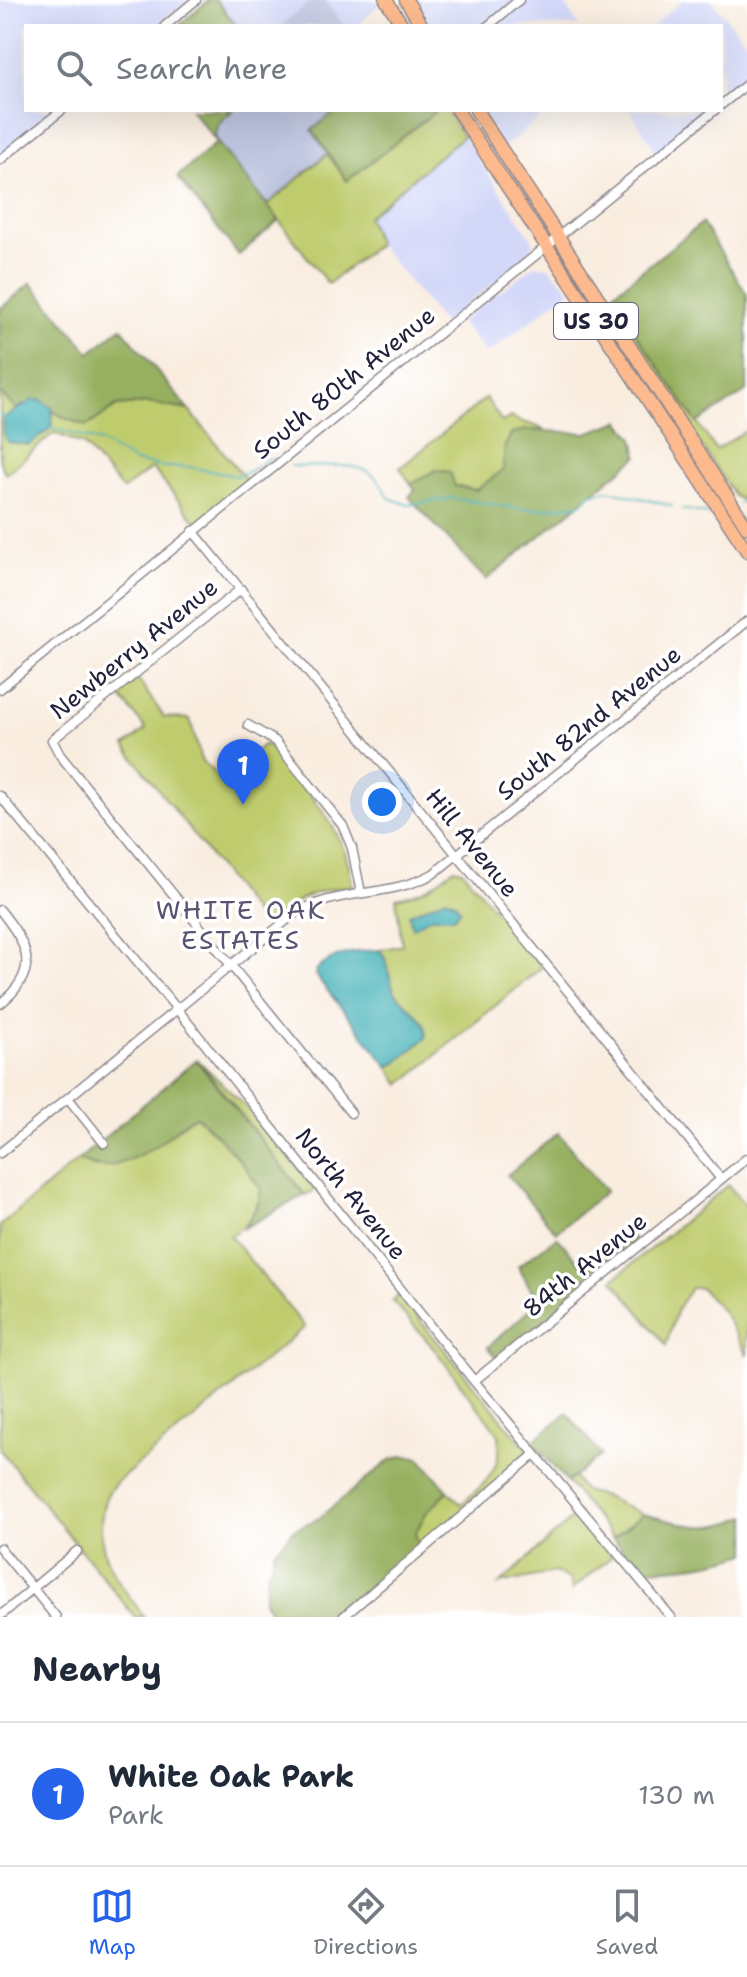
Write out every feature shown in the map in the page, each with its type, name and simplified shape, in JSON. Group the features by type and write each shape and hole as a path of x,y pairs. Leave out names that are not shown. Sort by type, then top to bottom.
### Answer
{"main road":[{"path":"386,0 402,24"},
{"path":"406,0 421,24"},
{"name":"US 30","path":"458,112 747,551"},
{"name":"US 30","path":"477,112 746,522"}],"street":[{"path":"167,24 196,0"},
{"path":"490,24 519,0"},
{"path":"723,103 747,84"},
{"path":"0,160 60,112"},
{"name":"South 80th Avenue","path":"0,689 713,112"},
{"path":"734,532 746,522"},
{"name":"Hill Avenue","path":"193,531 721,1179"},
{"name":"Newberry Avenue","path":"232,965 60,755 52,740 241,589"},
{"name":"South 82nd Avenue","path":"0,1153 293,915 311,904 361,893 396,890 416,883 457,857 747,621"},
{"path":"248,725 275,741 343,826 352,848 361,893"},
{"name":"North Avenue","path":"0,796 177,1009 474,1381 671,1617"},
{"path":"0,910 18,932 28,962 16,991 0,1004"},
{"path":"232,965 351,1113"},
{"path":"68,1098 104,1143"},
{"name":"84th Avenue","path":"474,1381 747,1158"},
{"path":"343,1617 535,1454"},
{"path":"0,1548 56,1617"},
{"path":"0,1616 77,1551"}],"shaded area":[{"path":"0,0 190,0 160,24 24,24 24,112 55,112 0,156"},
{"path":"216,0 312,0 282,24 235,24"},
{"path":"312,0 324,0 343,24 282,24"},
{"path":"324,0 377,0 380,4 359,24 343,24"},
{"path":"408,0 516,0 486,24 424,24"},
{"path":"523,0 562,0 578,24 493,24"},
{"path":"683,0 712,0 747,43 747,80 723,99 723,24 654,24"},
{"path":"231,112 334,112 312,130 327,154 267,205 217,142 214,135 216,125"},
{"path":"480,112 548,112 503,148"},
{"path":"631,112 708,112 657,154"},
{"path":"463,136 534,242 526,258 443,323 378,244 366,217"},
{"path":"535,265 548,267 571,290 487,354 460,322"}],"green space":[{"path":"209,0 216,0 235,24 180,24"},
{"path":"193,112 231,112 217,127 217,142"},
{"path":"334,112 434,112 347,181 312,130"},
{"path":"434,112 447,112 463,136 367,217 378,244 328,284 267,205 327,154 347,180"},
{"path":"217,142 279,220 239,255 177,177"},
{"path":"702,223 747,294 747,391 697,423 610,296"},
{"path":"31,283 90,353 121,327 189,410 148,403 117,406 87,426 35,403 16,409 0,393 0,309"},
{"path":"610,296 716,450 747,430 747,503 734,496 606,299"},
{"path":"0,393 16,409 9,417 9,442 29,445 51,428 53,409 61,416 87,426 117,406 148,403 189,410 248,482 197,523 152,468 123,490 83,444 54,433 6,474 0,463"},
{"path":"486,398 502,422 511,417 545,431 525,430 505,446 503,470 476,490 455,486 436,470 411,484 400,468"},
{"path":"620,421 634,438 638,456 486,580 409,497 415,490 411,484 436,470 450,472 455,486 476,490 503,470 505,446 511,434 525,430 587,433"},
{"path":"138,679 164,717 190,719 201,760 218,777 224,777 264,744 271,748 334,828 349,865 352,886 324,890 304,898 264,926 125,746 146,729 118,694"},
{"path":"454,868 462,870 542,967 400,1085 388,1066 395,1064 425,1038 426,1031 421,1019 395,992 385,959 379,950 402,945 396,898 427,888"},
{"path":"197,1059 257,1118 316,1190 305,1195"},
{"path":"196,1060 305,1195 244,1228 258,1205 261,1190 231,1150 196,1116 155,1146 125,1162 94,1166 78,1160"},
{"path":"196,1116 231,1150 262,1190 250,1217 230,1236 305,1327 117,1482 108,1494 102,1515 103,1545 112,1570 144,1617 135,1617 0,1450 0,1226 78,1160 96,1167 170,1135 182,1122"},
{"path":"558,1133 606,1191 556,1232 507,1175"},
{"path":"728,1185 747,1207 747,1355 724,1313 701,1288 691,1288 677,1309 666,1345 613,1280"},
{"path":"629,1234 638,1244 498,1358 488,1347 538,1302 518,1266 557,1237 586,1270"},
{"path":"399,1295 527,1449 525,1460 339,1617 334,1617 418,1545 415,1534 426,1513 448,1491 461,1504 485,1482 498,1457 499,1435 432,1346 392,1301"},
{"path":"567,1413 601,1455 567,1482 532,1442"},
{"path":"403,1456 419,1457 448,1491 426,1513 415,1534 419,1545 334,1617 274,1617 264,1601 267,1575 275,1550 295,1529 319,1518 390,1460"},
{"path":"573,1477 584,1491 643,1514 613,1538 567,1482"},
{"path":"578,1513 612,1556 572,1590 570,1579 554,1572 500,1584"},
{"path":"643,1514 695,1526 719,1525 747,1516 747,1553 694,1566 638,1569 613,1538"}],"water":[{"path":"33,400 41,400 53,409 51,428 29,445 8,442 3,433 4,418"},
{"path":"446,898 455,902 460,910 454,917 431,917 412,928 409,914"},
{"path":"379,950 385,959 395,992 421,1019 426,1031 426,1038 395,1064 388,1066 315,975 317,969 339,956"}],"waterway":[{"path":"0,415 4,418"},
{"path":"51,428 101,442 133,461 163,467 189,467 236,476 273,459"},
{"path":"291,466 349,466 361,469 379,481 389,498 409,505 452,498 521,509 541,509 581,504 591,494 608,490 672,506"},
{"path":"739,503 747,498"},
{"path":"682,509 713,515"}],"place":[{"name":"White Oak Park","path":"243,805"}],"district":[{"name":"WHITE OAK ESTATES","path":"241,925"}]}
